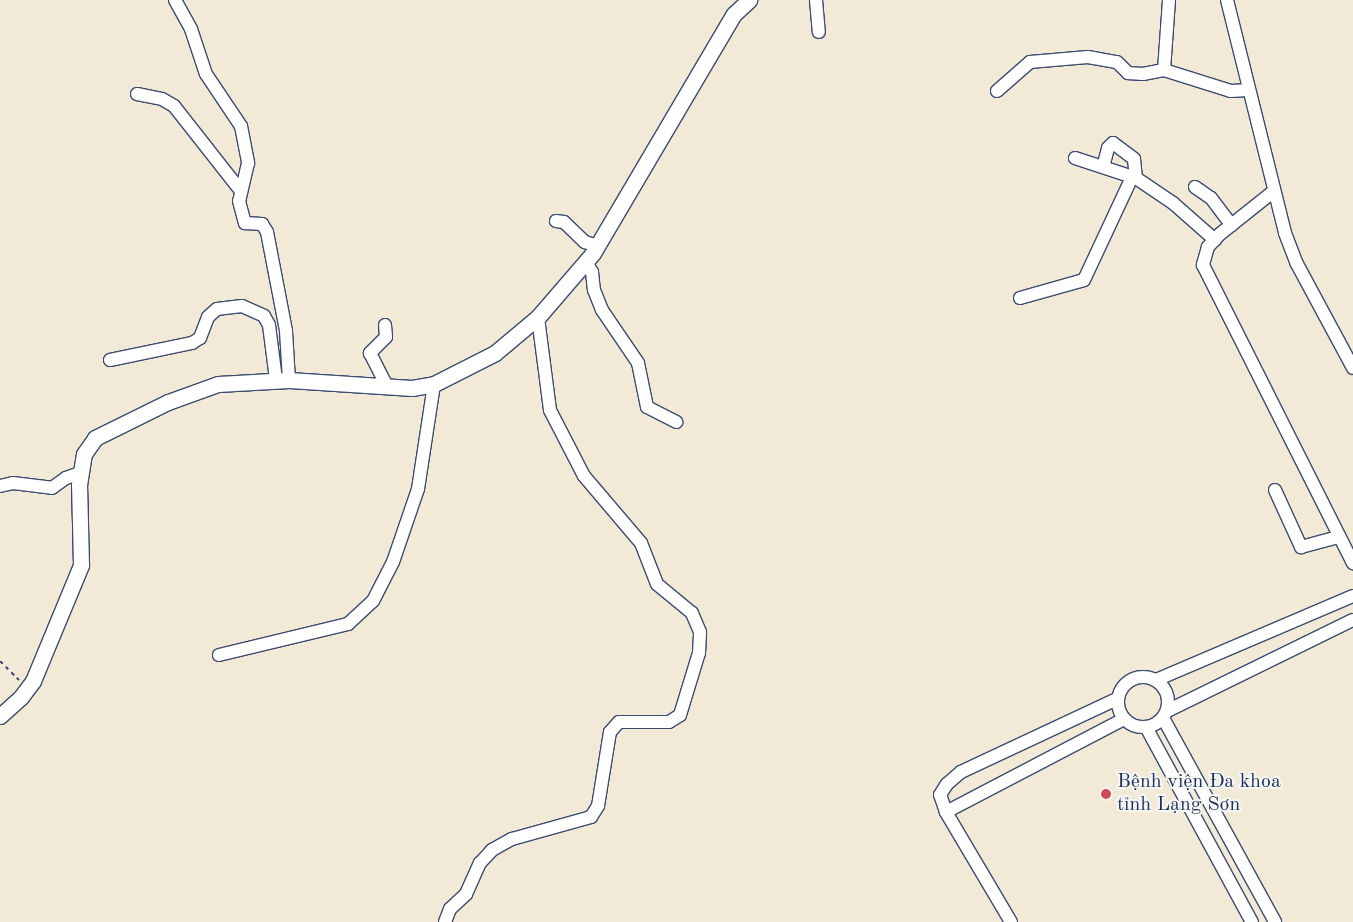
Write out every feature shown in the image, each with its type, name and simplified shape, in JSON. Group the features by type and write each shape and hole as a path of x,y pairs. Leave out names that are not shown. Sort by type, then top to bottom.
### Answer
{"main road":[{"path":"0,716 28,688 82,561 80,473 84,454 90,443 118,426 208,387 238,381 283,380 412,388 434,384 495,353 538,317 586,262 734,14 749,0"}],"street":[{"path":"175,0 191,29 206,74 241,126 248,163 240,190 243,219 248,224 262,224 267,232 286,330 283,380"},
{"path":"816,0 819,32"},
{"path":"1164,70 1170,0"},
{"path":"1227,0 1274,191 1293,254 1353,368"},
{"path":"997,91 1024,66 1036,60 1094,58 1117,62 1128,73 1143,74 1164,70 1232,91 1249,90"},
{"path":"137,94 162,99 174,106 240,190"},
{"path":"1020,298 1084,280 1134,177 1134,159 1113,143 1108,148 1103,167"},
{"path":"1075,158 1134,177 1173,203 1215,240"},
{"path":"1195,187 1211,198 1232,225"},
{"path":"1274,191 1215,240 1203,255 1205,273 1353,563"},
{"path":"556,221 564,222 585,242 597,246"},
{"path":"586,262 592,272 594,290 602,310 638,363 647,407 676,422"},
{"path":"110,360 192,343 200,338 208,316 217,309 242,306 264,316 269,325 283,380"},
{"path":"445,922 450,909 466,894 480,863 492,850 512,839 591,818 598,806 610,732 619,722 669,722 680,715 699,653 700,632 692,613 657,584 641,543 584,476 547,402 538,317"},
{"path":"385,326 386,337 370,353 387,387"},
{"path":"219,655 348,624 373,601 393,562 416,496 434,384"},
{"path":"0,486 9,483 52,488 66,478 80,473"},
{"path":"1275,490 1301,547 1339,536"},
{"path":"1011,922 946,812 940,795 956,776 1117,699 1123,686 1135,678 1156,680 1353,596"},
{"path":"1117,699 1124,720 1134,726 1146,727 1223,684 1353,620"},
{"path":"1156,680 1168,697 1165,715 1275,922"},
{"path":"946,812 1124,720"},
{"path":"1146,727 1252,922"}],"path":[{"path":"0,661 28,688"}],"place":[{"name":"Bệnh viện Đa khoa tỉnh Lạng Sơn","path":"1106,794"}]}
